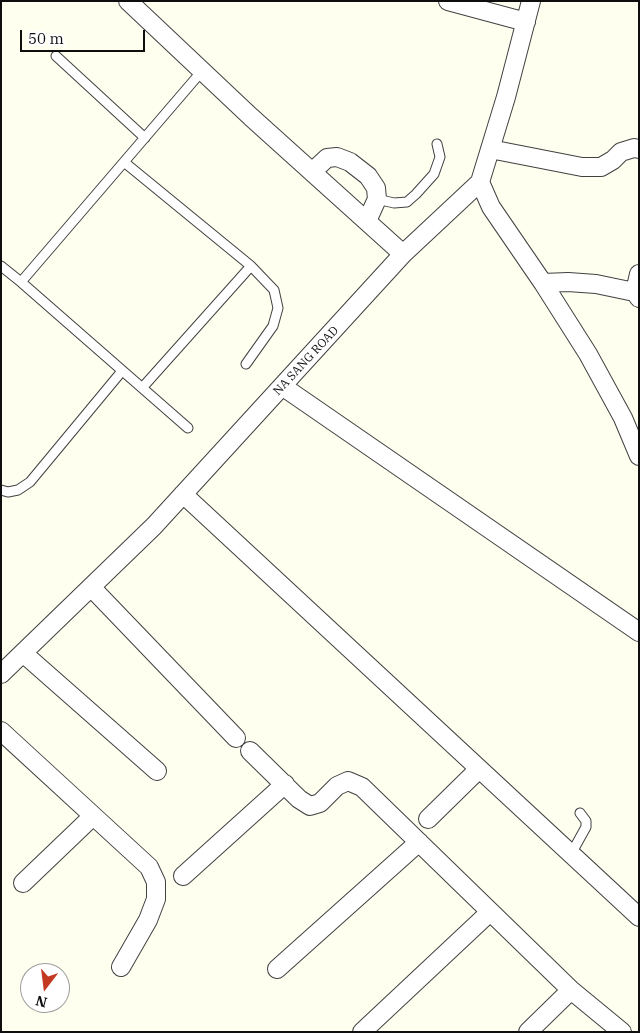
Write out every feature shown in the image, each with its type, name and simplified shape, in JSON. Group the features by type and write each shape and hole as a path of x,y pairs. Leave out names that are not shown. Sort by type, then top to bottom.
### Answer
{"street":[{"path":"128,1 403,254"},
{"path":"448,1 526,22"},
{"path":"531,1 480,182 491,207 543,283 588,354 619,410 639,456"},
{"path":"490,149 582,167 601,167 613,160 621,152 634,148 639,149"},
{"path":"312,172 327,158 337,157 350,162 368,176 376,188 377,199 367,222"},
{"name":"NA SANG ROAD","path":"1,674 154,526 403,254 480,182"},
{"path":"543,283 596,284 638,294 639,274"},
{"path":"282,386 639,632"},
{"path":"184,494 639,917"},
{"path":"91,587 236,738"},
{"path":"23,653 157,771"},
{"path":"1,731 149,867 156,882 156,899 148,920 121,967"},
{"path":"250,751 299,799 310,806 320,803 337,786 348,781 362,787 571,990 622,1032"},
{"path":"428,819 480,769"},
{"path":"183,876 285,784"},
{"path":"23,883 93,816"},
{"path":"278,969 418,842"},
{"path":"362,1032 490,912"},
{"path":"528,1032 571,990"}],"lane":[{"path":"56,56 145,138"},
{"path":"21,282 202,71"},
{"path":"377,199 394,203 407,202 416,194 434,174 440,157 436,144"},
{"path":"124,162 251,266 274,290 278,308 273,326 246,364"},
{"path":"1,266 188,428"},
{"path":"142,388 251,266"},
{"path":"1,490 8,492 18,490 30,482 122,371"},
{"path":"571,854 586,828 586,821 580,813"}]}
